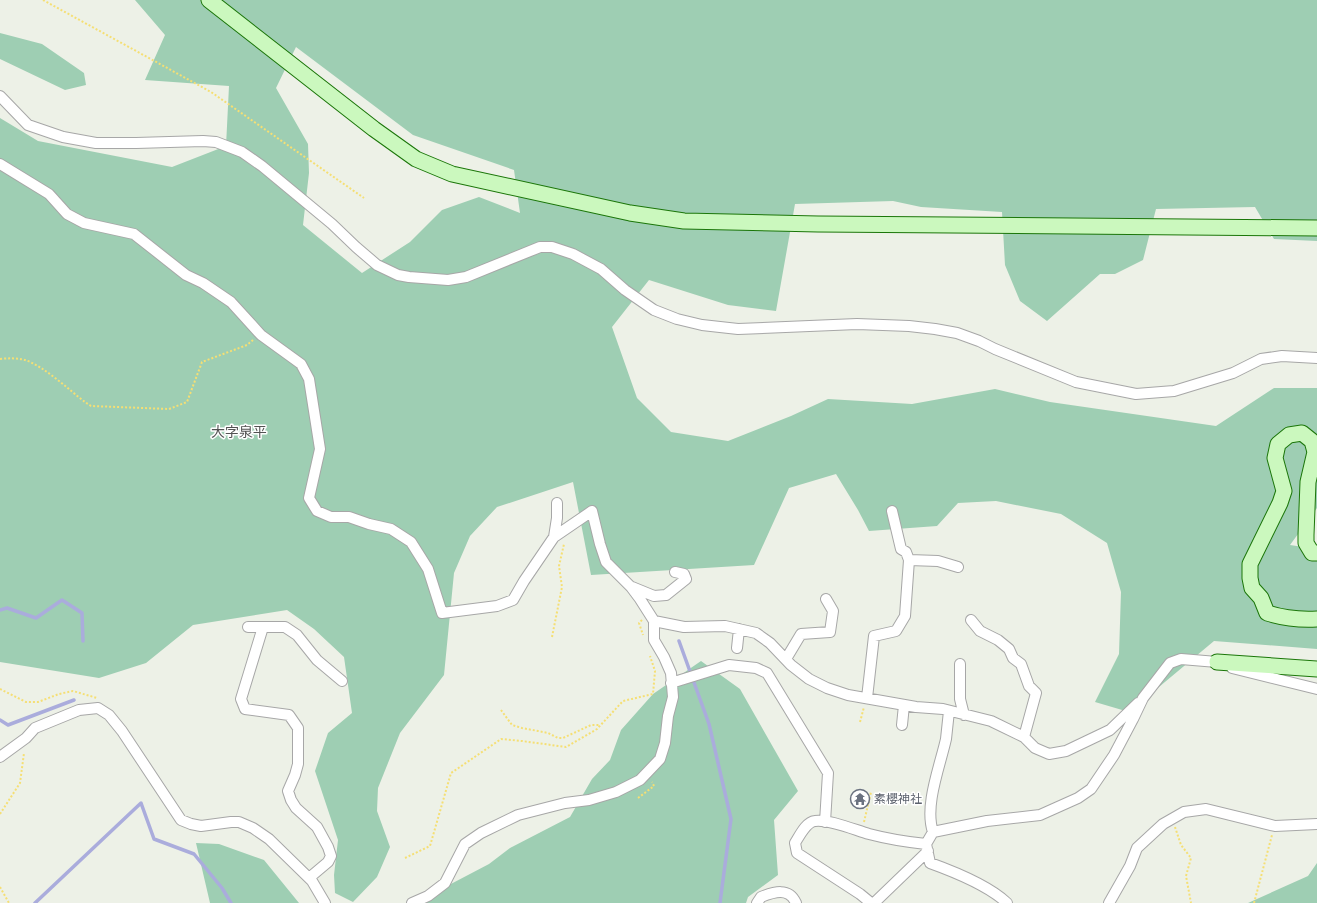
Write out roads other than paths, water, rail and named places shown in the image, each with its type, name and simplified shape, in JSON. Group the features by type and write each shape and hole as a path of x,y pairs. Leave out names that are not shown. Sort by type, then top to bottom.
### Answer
{"street":[{"path":"209,0 374,129 416,159 452,174 630,213 684,221 795,224 1317,228"},
{"path":"0,96 28,125 63,137 96,143 203,140 216,142 242,152 262,166 320,214 377,265 398,275 448,280 466,277 540,247 552,247 573,254 601,269 625,290 654,310 677,319 702,326 738,329 857,324 909,326 935,329 958,333 1076,382 1136,394 1174,391 1233,373 1261,359 1282,356 1317,358"},
{"path":"0,164 49,194 67,214 72,217 84,223 134,234 186,275 202,283 231,302 261,335 301,364 309,379 320,449 309,498 317,511 331,517 349,517 369,524 391,529 411,542 428,569 442,613 497,606 513,600 554,537 592,512 606,562 631,587 651,617 654,640 671,673 673,697 668,716 665,743 660,759 640,780 616,792 589,800 540,808 518,815 481,833 465,844 445,882 428,896 412,903"},
{"path":"1317,553 1312,553 1306,543 1308,482 1315,452 1312,441 1302,433 1289,435 1278,444 1275,458 1284,491 1280,504 1250,564 1250,578 1252,588 1262,598 1267,613 1279,617 1303,620 1317,619"},
{"path":"554,537 557,518 557,503"},
{"path":"867,698 874,636 896,631 905,616 909,560 906,552 901,549 892,511"},
{"path":"909,560 938,560 958,567"},
{"path":"631,587 654,596 666,595 686,579 684,574 675,572"},
{"path":"786,659 801,634 830,632 833,611 826,599"},
{"path":"651,617 684,627 725,626 756,633 770,643 810,679 827,688 848,695 949,711 991,721 1024,738 1035,748 1049,754 1066,751 1110,730 1143,698 1170,663 1181,659 1317,669"},
{"path":"971,620 980,630 998,640 1009,649 1013,658 1020,664 1023,681 1036,694 1024,738"},
{"path":"248,627 285,627 297,635 317,660 342,681"},
{"path":"263,627 241,699 245,709 289,715 298,728 298,764 288,790 290,800 296,808 317,827 328,847 331,856 328,862 309,878"},
{"path":"737,648 739,628"},
{"path":"1220,662 1232,668 1317,689"},
{"path":"960,664 960,699 964,715"},
{"path":"671,683 729,666 756,668 767,673 828,773 825,822"},
{"path":"933,832 987,821 1040,815 1078,798 1090,789 1114,755 1143,698"},
{"path":"902,725 904,705"},
{"path":"0,757 26,738 35,728 79,710 98,708 109,715 122,731 181,820 200,826 239,822 253,828 269,839 309,878 325,903"},
{"path":"927,848 825,822 814,821 806,826 795,843 797,853 872,903 927,848 933,832 930,807 946,740 949,711"},
{"path":"1109,903 1130,866 1137,848 1163,824 1184,812 1206,809 1275,826 1317,824"},
{"path":"927,848 930,863 955,872 999,895 1007,903"},
{"path":"757,903 761,896 778,891 790,894 796,903"}],"waterway":[{"path":"0,610 7,608 36,618 62,600 82,613 83,641"},
{"path":"679,641 709,724 731,819 720,903"},
{"path":"0,720 8,725 74,700"},
{"path":"35,903 141,803 154,839 194,854 222,888 231,903"}],"place":[{"name":"素櫻神社","path":"860,799"}],"district":[{"name":"大字泉平","path":"239,432"}]}
